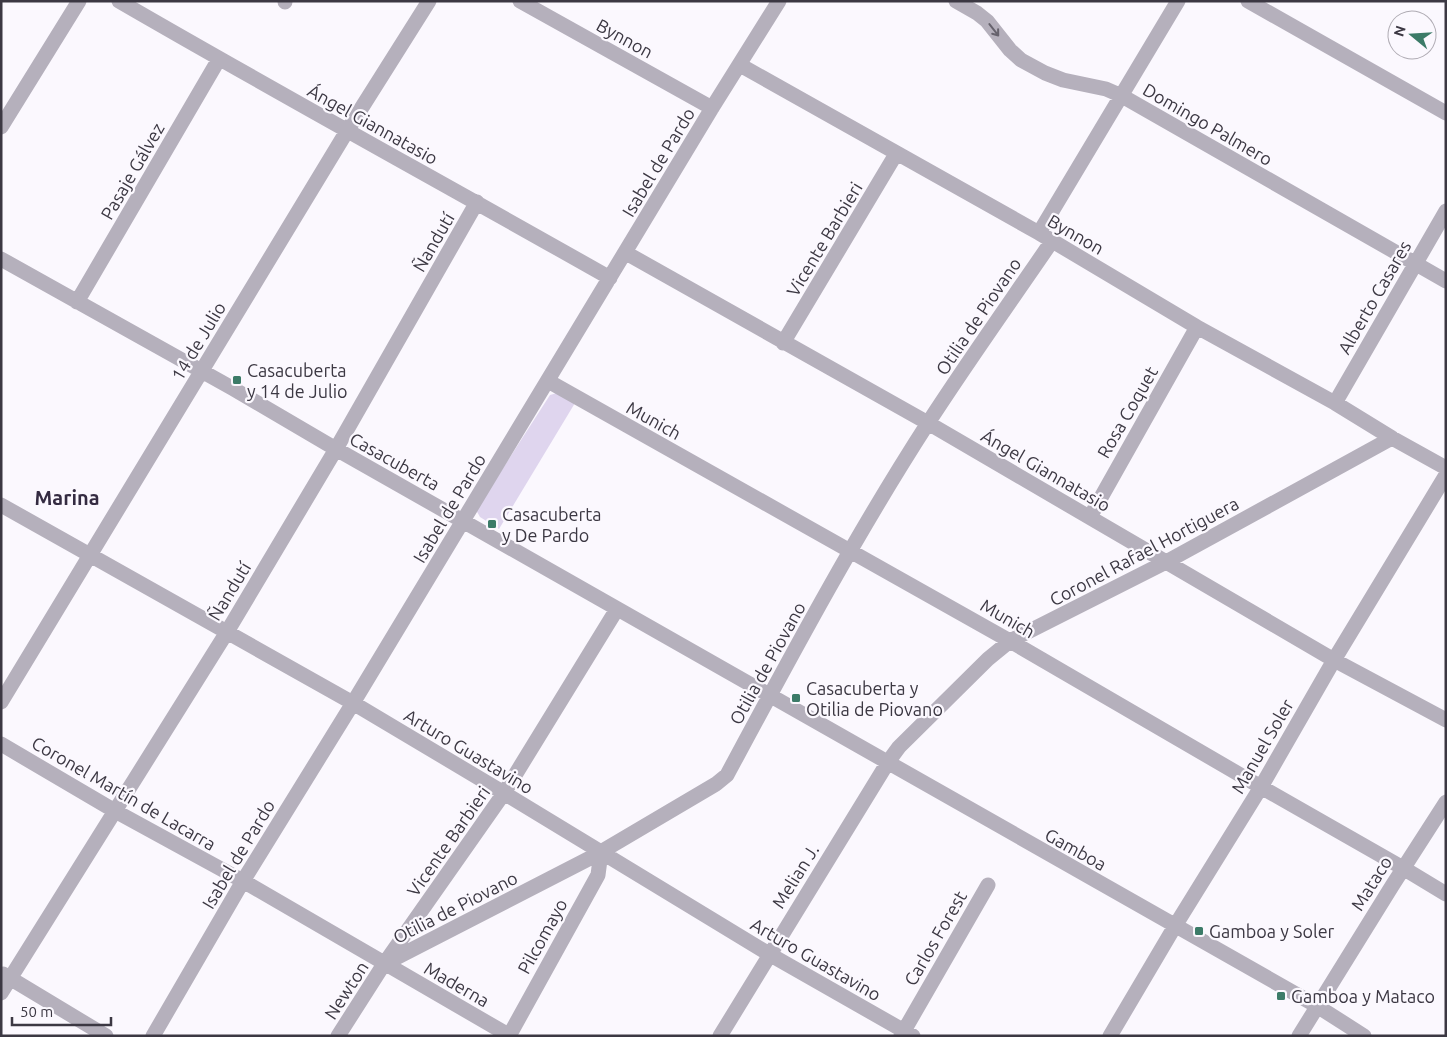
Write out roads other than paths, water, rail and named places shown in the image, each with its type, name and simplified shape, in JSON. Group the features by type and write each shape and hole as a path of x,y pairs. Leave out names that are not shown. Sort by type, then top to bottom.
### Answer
{"street":[{"path":"1,127 79,1"},
{"name":"Ángel Giannatasio","path":"119,1 219,60 477,202 610,278"},
{"name":"14 de Julio","path":"1,702 347,131 429,1"},
{"name":"Bynnon","path":"520,1 712,108"},
{"name":"Isabel de Pardo","path":"153,1036 243,881 464,521 712,108 779,1"},
{"name":"Domingo Palmero","path":"956,1 987,21 1010,50 1021,60 1064,80 1106,89 1122,96 1446,281"},
{"name":"Otilia de Piovano","path":"384,964 601,852 716,784 727,775 850,552 928,423 1045,237 1122,96 1178,1"},
{"path":"1248,1 1446,113"},
{"name":"Pasaje Gálvez","path":"77,302 219,60"},
{"name":"Bynnon","path":"740,65 1045,237 1197,327 1335,403 1446,468"},
{"name":"Vicente Barbieri","path":"784,343 896,154"},
{"name":"Ñandutí","path":"1,993 6,976 115,811 227,632 336,449 477,202"},
{"name":"Alberto Casares","path":"1335,403 1446,210"},
{"name":"Ángel Giannatasio","path":"626,253 1090,516 1334,660 1446,720"},
{"name":"Casacuberta","path":"1,259 202,371 770,695"},
{"name":"Rosa Coquet","path":"1090,516 1197,327"},
{"name":"Munich","path":"548,382 1010,641 1446,894"},
{"name":"Coronel Rafael Hortiguera","path":"888,762 899,747 981,665 1010,641 1166,562 1392,438"},
{"name":"Manuel Soler","path":"1110,1036 1175,926 1261,788 1334,660 1446,475"},
{"name":"Arturo Guastavino","path":"1,505 353,703 769,954 906,1034"},
{"name":"Vicente Barbieri","path":"384,964 504,793 617,609"},
{"name":"Gamboa","path":"770,695 1317,1006 1364,1036"},
{"name":"Coronel Martín de Lacarra","path":"1,744 115,811 243,881 384,964"},
{"name":"Melian J.","path":"720,1036 888,762"},
{"name":"Mataco","path":"1299,1036 1446,802"},
{"name":"Pilcomayo","path":"509,1036 598,875 601,852"},
{"name":"Carlos Forest","path":"906,1034 988,885"},
{"name":"Maderna","path":"384,964 509,1036"},
{"name":"Newton","path":"338,1036 384,964"},
{"path":"6,976 106,1036"}],"place":[{"name":"Casacuberta y 14 de Julio","path":"237,380"},
{"name":"Casacuberta y De Pardo","path":"492,524"},
{"name":"Casacuberta y Otilia de Piovano","path":"796,698"},
{"name":"Gamboa y Soler","path":"1199,931"},
{"name":"Gamboa y Mataco","path":"1281,996"}],"district":[{"name":"Marina","path":"67,497"}]}
